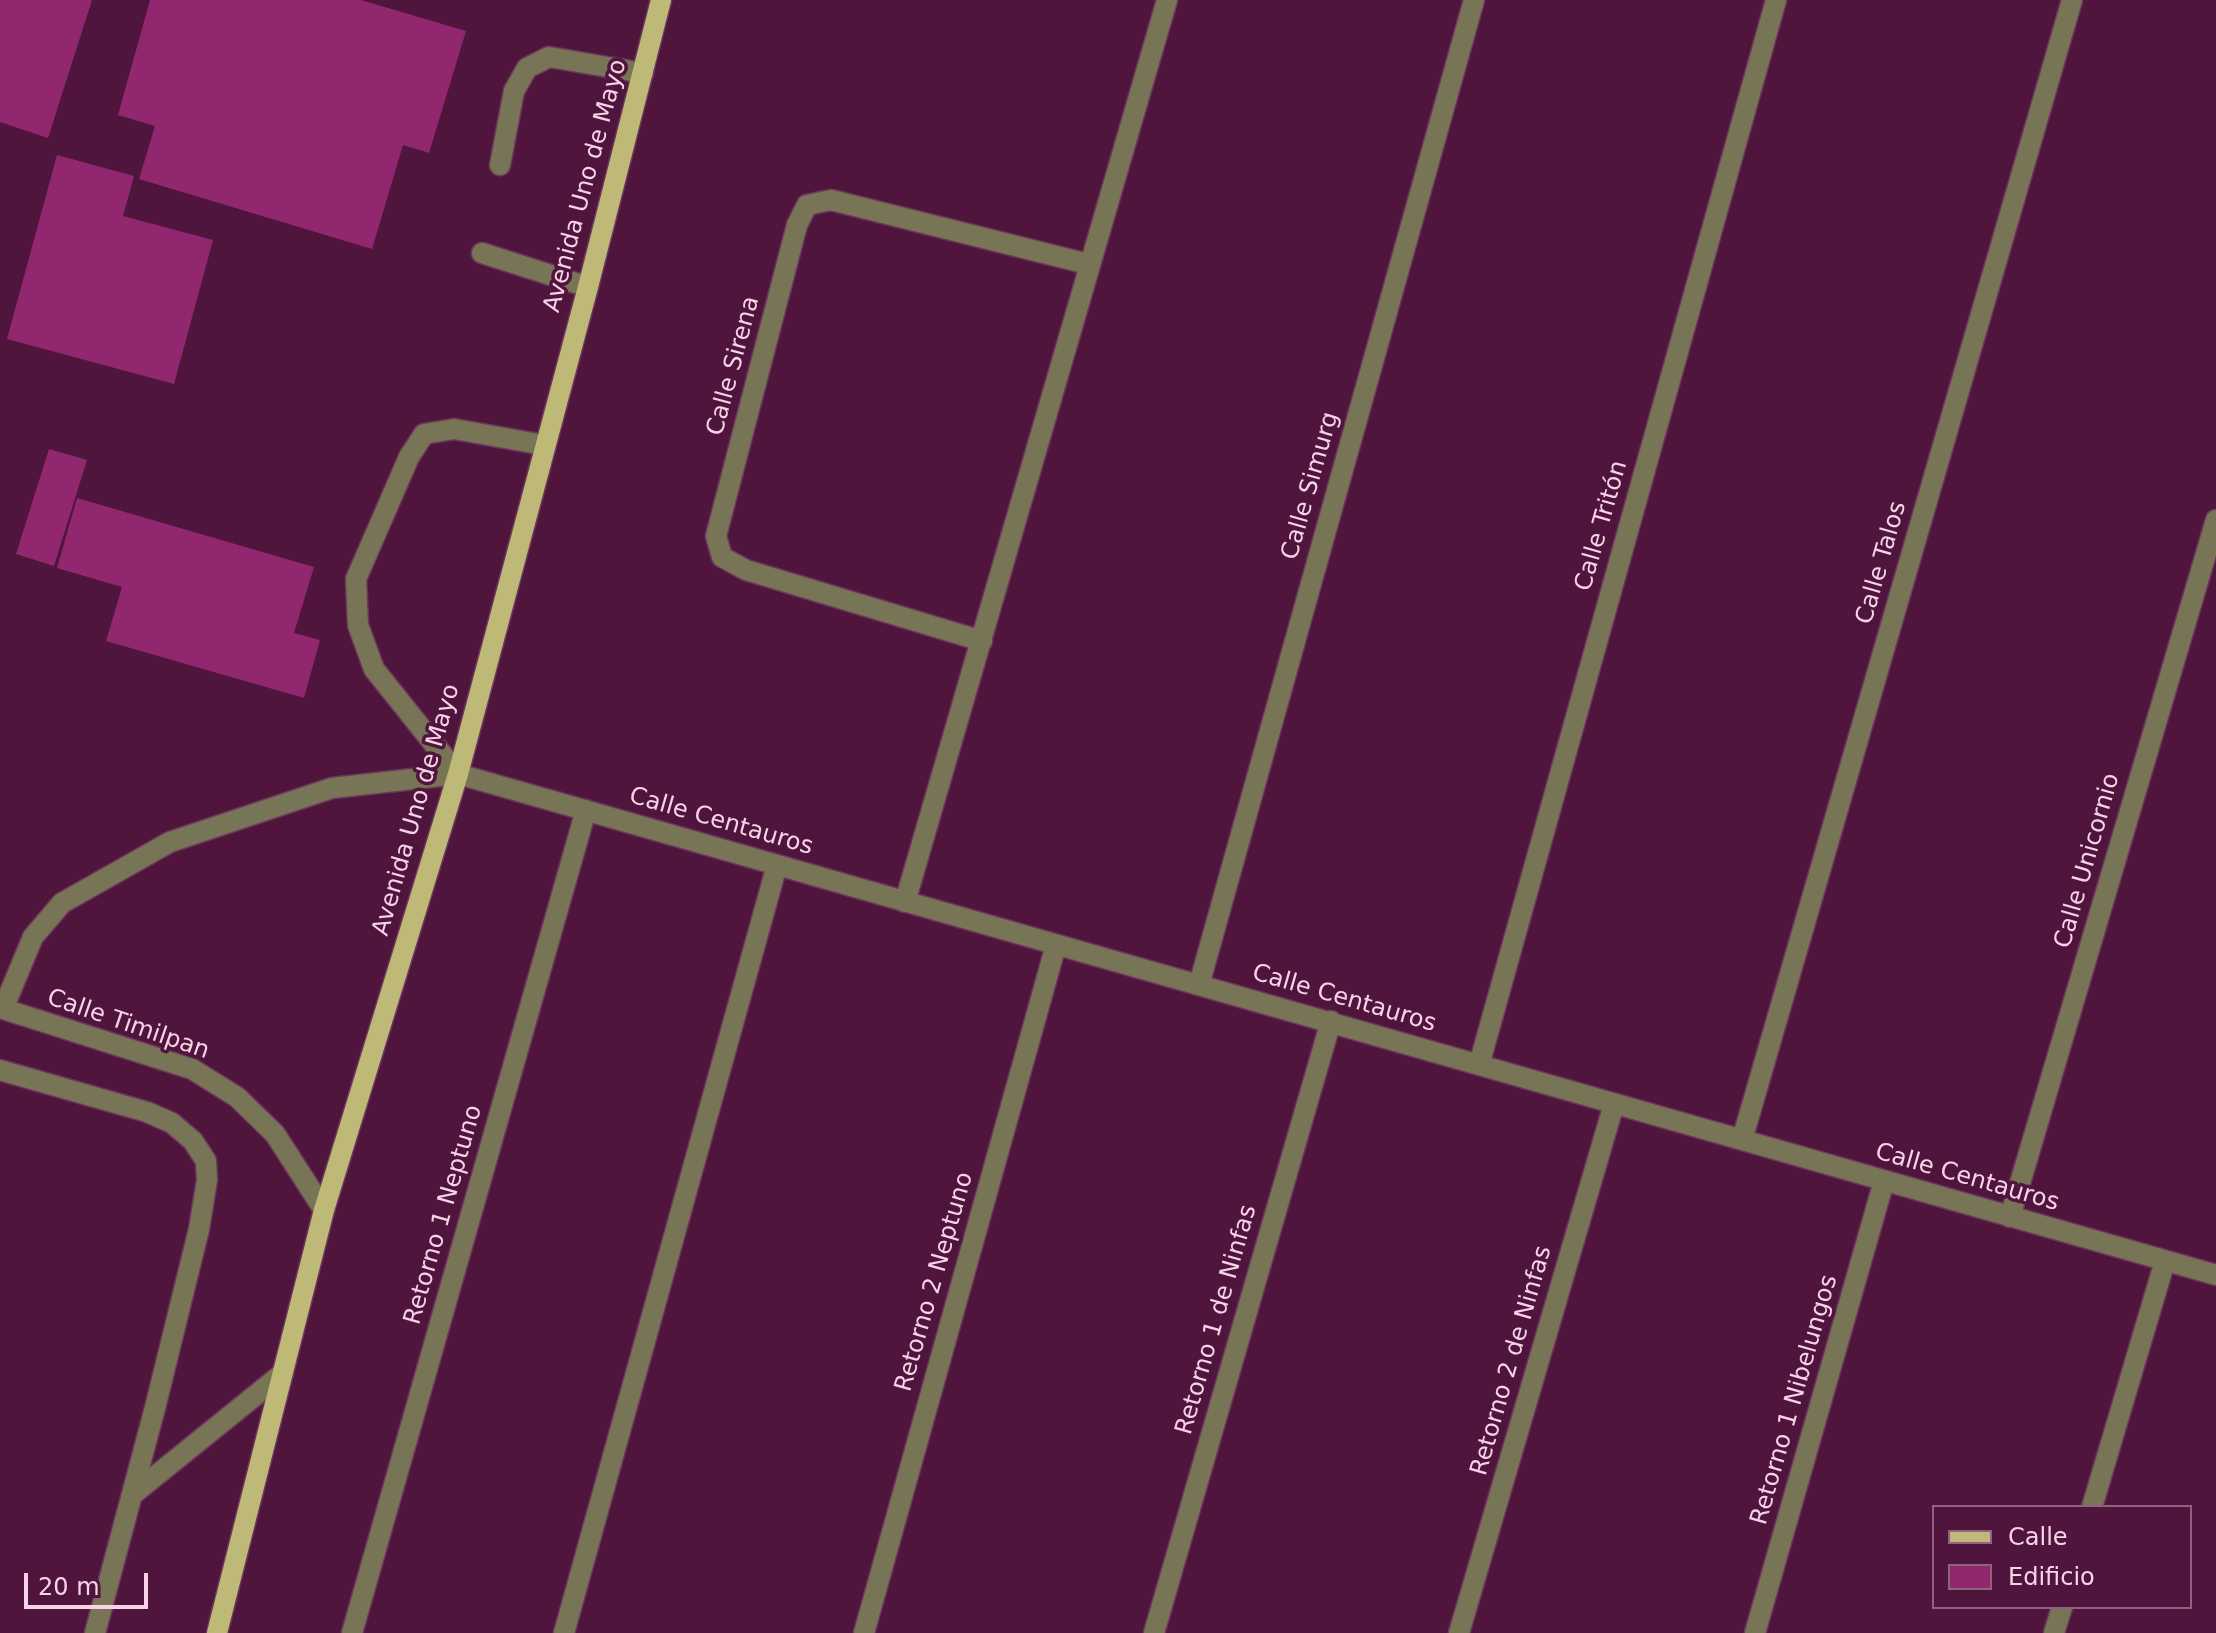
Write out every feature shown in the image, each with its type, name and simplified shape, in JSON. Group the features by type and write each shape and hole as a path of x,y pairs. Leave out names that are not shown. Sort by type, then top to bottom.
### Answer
{"main road":[{"name":"Avenida Uno de Mayo","path":"217,1633 324,1210 458,774 661,0"}],"street":[{"path":"905,902 1167,0"},
{"name":"Calle Simurg","path":"1199,985 1474,0"},
{"name":"Calle Tritón","path":"1479,1065 1776,0"},
{"name":"Calle Talos","path":"1742,1140 2072,0"},
{"path":"500,165 514,91 527,68 549,57 643,73"},
{"name":"Calle Sirena","path":"982,641 746,570 722,557 716,536 797,225 807,205 831,200 1088,264"},
{"path":"482,253 588,287"},
{"path":"458,774 374,669 358,625 356,579 409,457 424,434 454,429 544,445"},
{"name":"Calle Unicornio","path":"2010,1217 2216,520"},
{"path":"2,1009 33,937 62,903 170,842 332,788 458,774"},
{"name":"Calle Centauros","path":"458,774 2216,1275"},
{"name":"Retorno 1 Neptuno","path":"352,1633 586,810"},
{"path":"564,1633 777,865"},
{"name":"Retorno 2 Neptuno","path":"864,1633 1056,945"},
{"name":"Calle Timilpan","path":"2,1009 192,1069 237,1097 275,1134 324,1210"},
{"name":"Retorno 1 de Ninfas","path":"1154,1633 1331,1021"},
{"path":"0,1070 147,1112 172,1123 193,1141 206,1161 207,1180 199,1229 95,1633"},
{"name":"Retorno 2 de Ninfas","path":"1459,1633 1614,1104"},
{"name":"Retorno 1 Nibelungos","path":"1755,1633 1884,1181"},
{"path":"2093,1505 2165,1261"},
{"path":"132,1495 283,1373"},
{"path":"2054,1633 2061,1609"}],"building":[{"path":"0,0 92,0 48,138 0,122"},
{"path":"150,0 361,0 466,31 429,153 403,145 372,249 139,179 155,126 118,115"},
{"path":"57,155 134,176 123,216 213,240 174,384 7,339"},
{"path":"49,449 87,460 54,566 16,554"},
{"path":"77,498 314,567 294,633 320,640 304,698 106,641 122,587 57,568"}]}
